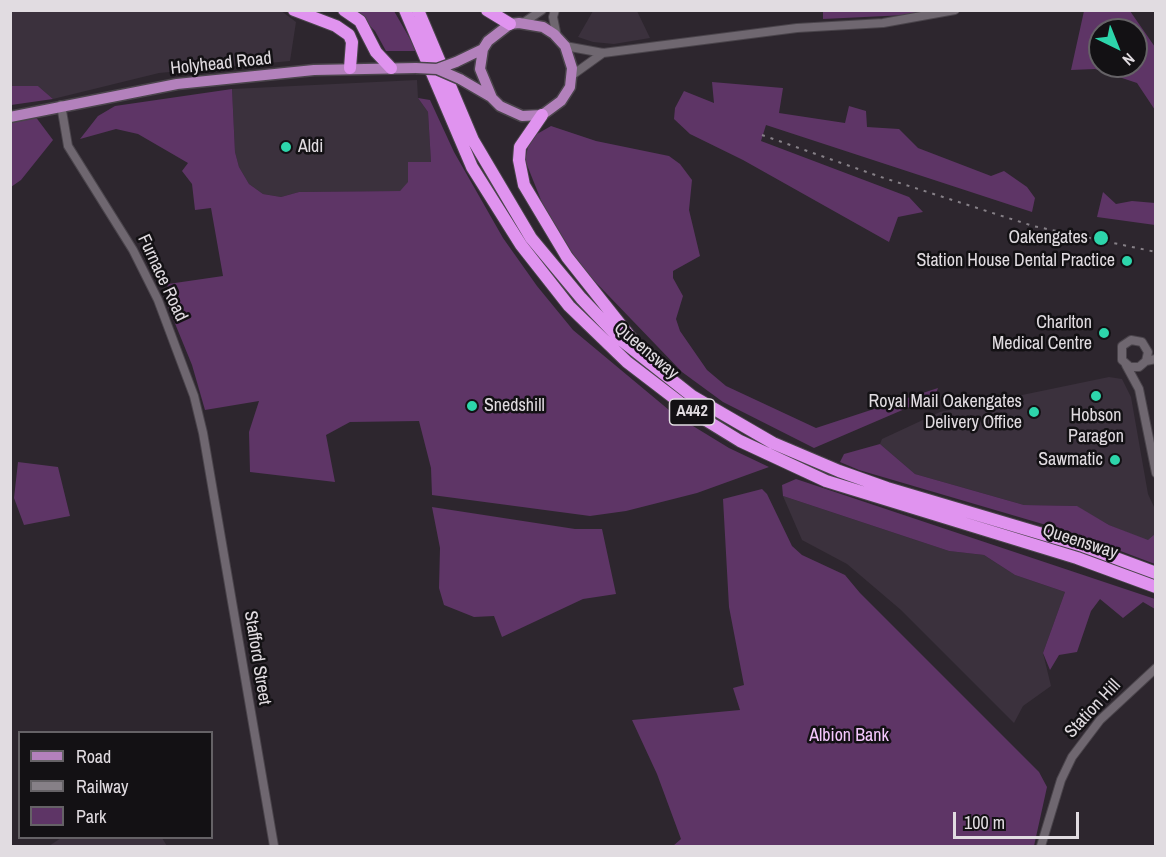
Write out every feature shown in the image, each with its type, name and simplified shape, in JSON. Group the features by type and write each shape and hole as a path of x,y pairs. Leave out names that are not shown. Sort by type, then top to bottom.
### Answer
{"highway":[{"path":"294,10 336,26 349,35 352,42 350,68"},
{"path":"344,10 360,21 376,52 391,68"},
{"path":"487,10 516,23"},
{"name":"Queensway","path":"408,12 473,140 531,238 581,298 620,339 651,364 707,406 773,443 839,471 886,488 1083,546 1155,573"},
{"name":"Queensway","path":"408,12 472,167 521,245 569,306 627,362 682,404 740,441 826,481 1077,558 1155,587"},
{"name":"A442","path":"542,115 520,147 519,160 524,185 567,257 633,337 651,364"}],"main road":[{"path":"516,23 543,27 557,37 565,46 572,68 571,80 561,101 542,115 522,116 500,106 492,98 480,69 483,49 498,31 516,23"},
{"name":"Holyhead Road","path":"437,69 483,49"},
{"name":"Holyhead Road","path":"10,117 61,105 177,84 350,68 437,69 460,79 492,98"}],"street":[{"path":"516,23 542,10"},
{"path":"555,10 553,17 557,37"},
{"path":"565,46 603,53 797,28 883,23 955,10"},
{"path":"571,80 603,53"},
{"name":"Furnace Road","path":"61,105 68,146 133,250 158,300 194,396 210,475"},
{"path":"1155,347 1131,340 1122,346 1120,357 1139,389 1155,473"},
{"path":"1139,389 1148,352 1144,344"},
{"path":"1126,365 1135,368 1155,359"},
{"name":"Stafford Street","path":"210,475 274,846"},
{"name":"Station Hill","path":"1041,846 1061,780 1071,757 1100,720 1155,668"}],"shaded area":[{"path":"280,10 296,22 290,61 159,73 53,99 38,86 11,86 11,11"},
{"path":"593,11 637,11 650,38 614,44 593,42 578,37"},
{"path":"417,80 418,98 428,112 431,162 400,191 299,192 281,197 263,194 249,184 239,167 235,152 232,89"},
{"path":"1109,377 1122,379 1131,397 1148,494 1155,509 1155,534 1148,541 1109,525 1076,506 1024,505 915,474 880,444 882,439 940,412"},
{"path":"783,496 949,551 984,555 1015,575 1065,592 1043,653 1051,686 1023,706 1014,723 901,610 847,564 802,540"},
{"path":"60,839 163,839 167,846 49,846"}],"green space":[{"path":"355,11 394,11 417,51 386,51 375,31"},
{"path":"823,11 929,11 906,15 823,19"},
{"path":"1084,11 1130,11 1135,18 1088,18 1088,69 1071,70"},
{"path":"1148,37 1155,47 1155,110 1137,83 1122,78 1148,78"},
{"path":"712,82 783,88 779,113 845,123 849,106 866,111 867,127 899,129 918,148 991,176 1004,171 1027,187 1035,198 1032,212 766,125 761,141 909,197 923,212 898,217 889,242 743,160 690,134 674,119 675,108 684,91 714,103"},
{"path":"11,86 38,86 53,99 11,105"},
{"path":"232,89 235,152 239,167 249,184 263,194 281,197 299,192 400,191 408,182 408,162 431,162 428,112 418,98 430,100 454,152 503,238 537,286 573,330 675,415 729,448 769,467 697,493 626,511 590,516 432,495 431,468 419,421 350,422 326,435 335,482 250,472 249,432 259,401 205,410 192,365 165,299 168,284 223,276 211,208 195,210 192,184 182,171 188,163 138,134 116,129 80,139 98,116 115,106"},
{"path":"35,116 53,140 21,180 11,187 11,121"},
{"path":"551,126 596,141 669,156 680,164 692,180 689,210 700,256 673,271 673,278 683,296 676,319 680,331 707,370 726,386 816,428 938,388 935,396 814,448 723,402 682,372 581,267 543,205 525,160 530,138"},
{"path":"1103,192 1116,204 1132,201 1155,203 1155,225 1097,217"},
{"path":"880,444 915,474 1024,505 1077,506 1109,525 1148,540 1155,534 1155,564 1070,532 859,470 840,462 844,454"},
{"path":"18,462 58,467 70,516 24,525 14,498"},
{"path":"796,479 1155,599 1155,609 1143,602 1123,618 1100,599 1091,611 1077,652 1059,655 1050,670 1043,653 1065,592 1015,575 984,555 949,551 783,496 782,485"},
{"name":"Albion Bank","path":"762,489 767,494 792,546 802,555 845,575 860,593 1039,772 1047,787 1034,846 673,846 681,839 657,774 632,720 740,710 733,688 744,685 729,607 723,499"},
{"path":"432,507 575,529 602,529 616,594 583,599 502,637 494,616 474,617 444,605 439,588 440,548"}],"railway":[{"path":"762,135 881,177 1033,226 1156,252"}],"place":[{"name":"Aldi","path":"286,147"},
{"name":"Oakengates","path":"1101,238"},
{"name":"Station House Dental Practice","path":"1127,261"},
{"name":"Charlton Medical Centre","path":"1104,333"},
{"name":"Hobson Paragon","path":"1096,396"},
{"name":"Snedshill","path":"472,406"},
{"name":"Royal Mail Oakengates Delivery Office","path":"1034,412"},
{"name":"Sawmatic","path":"1115,460"}]}
